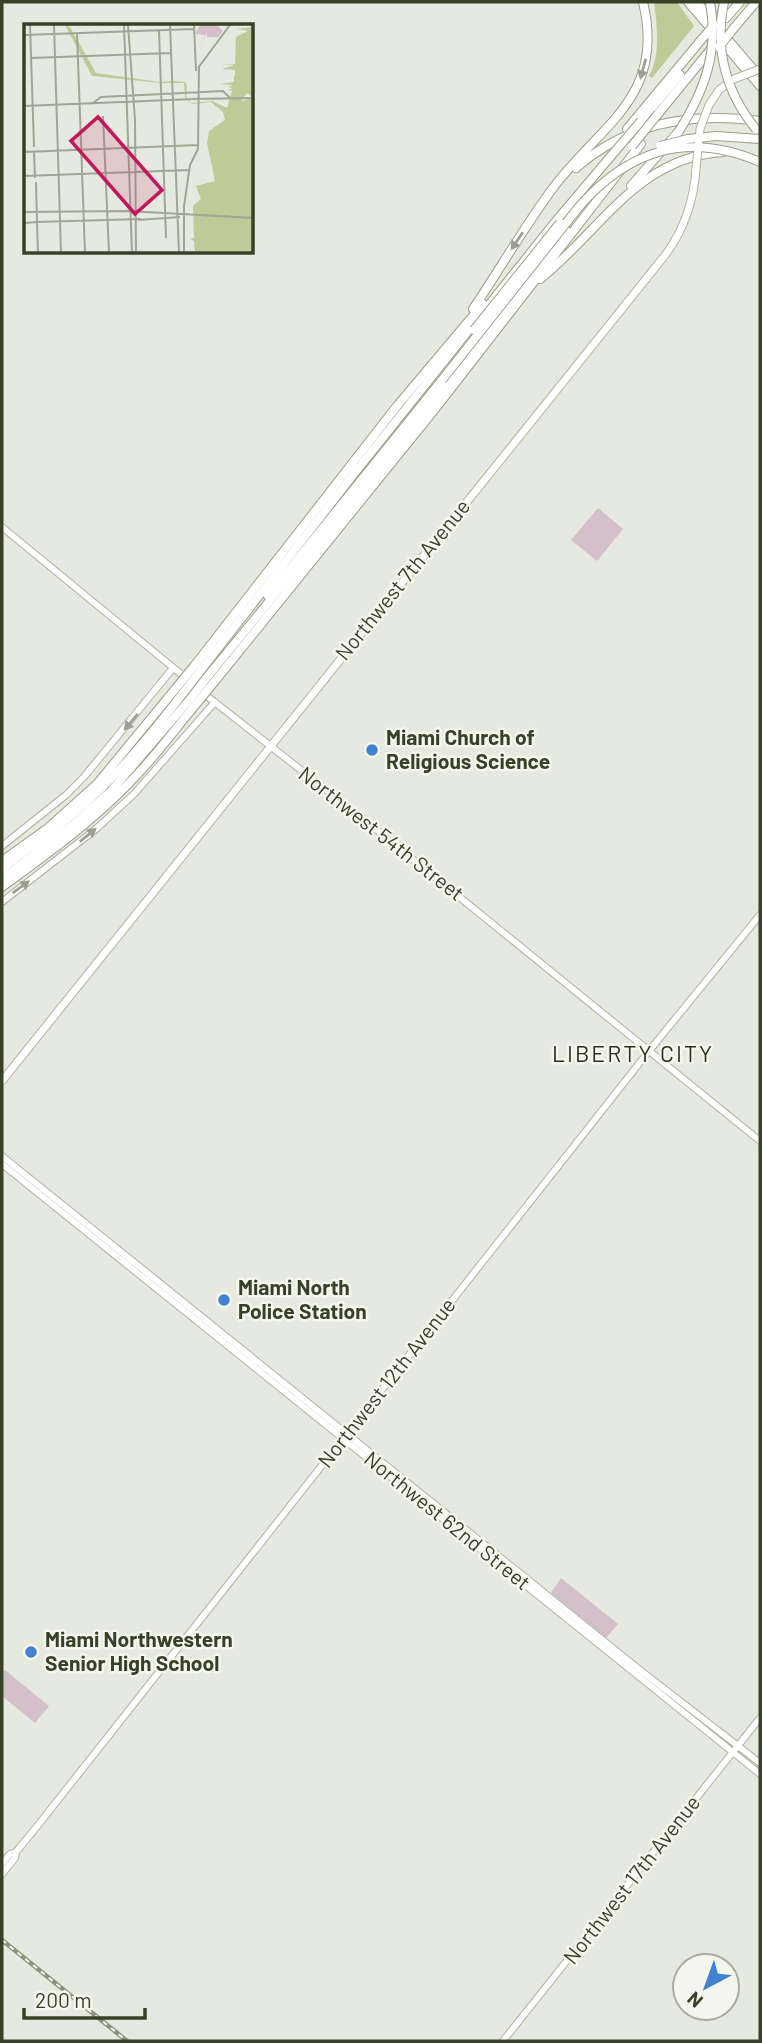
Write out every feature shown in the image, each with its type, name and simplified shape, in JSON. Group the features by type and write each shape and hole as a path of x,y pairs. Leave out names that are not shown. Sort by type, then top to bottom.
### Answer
{"highway":[{"path":"501,279 555,185 620,115 634,94 643,72 648,45 643,2"},
{"path":"688,2 760,86"},
{"path":"697,2 760,77"},
{"path":"520,294 543,278 593,227 649,168 679,131 701,92 710,64 713,33 710,2"},
{"path":"724,2 720,28 723,67 735,98 759,131"},
{"path":"729,21 734,2"},
{"path":"2,879 111,791 241,628 504,315 662,113 740,2"},
{"path":"241,628 278,573 501,279 639,119 749,2"},
{"path":"729,21 756,2"},
{"path":"539,209 582,163 611,143 636,131 665,122 723,117 759,131"},
{"path":"2,869 60,825 97,792 187,695 572,208 606,174 648,150 688,139 759,131"},
{"path":"531,285 637,145"},
{"path":"278,573 578,208 606,180 622,168 652,153 690,147 733,152 760,160"},
{"path":"593,227 642,183 679,161 726,152 760,160"},
{"path":"241,628 318,506 485,300"},
{"path":"2,861 48,828 187,695"},
{"path":"2,887 66,840 110,803 142,769 187,695"}],"main road":[{"name":"Northwest 7th Avenue","path":"2,1081 666,254 691,207 700,129 709,105 719,90 734,79 760,69"},
{"name":"Northwest 54th Street","path":"2,527 269,746 352,810 760,1141"},
{"path":"2,846 66,795 84,777 173,668"},
{"path":"2,902 96,829 134,794 215,702"},
{"name":"Northwest 12th Avenue","path":"2,1874 10,1859 649,1051 760,915"},
{"name":"Northwest 62nd Street","path":"2,1156 760,1774"},
{"name":"Northwest 62nd Street","path":"2,1164 640,1671 760,1763"},
{"name":"Northwest 17th Avenue","path":"503,2041 760,1718"},
{"name":"Northwest 12th Avenue","path":"2,1864 10,1859"}],"shaded area":[{"path":"654,2 677,2 694,26 652,78 649,76 655,59 657,40"},
{"path":"598,508 623,529 597,561 571,540"},
{"path":"561,1578 618,1624 606,1638 551,1593"},
{"path":"5,1670 49,1706 35,1723 2,1696 2,1675"}],"railway":[{"path":"2,1940 127,2041"}],"place":[{"name":"Miami Church of Religious Science","path":"372,750"},
{"name":"Miami North Police Station","path":"224,1300"},
{"name":"Miami Northwestern Senior High School","path":"31,1652"}],"district":[{"name":"LIBERTY CITY","path":"633,1054"}]}
